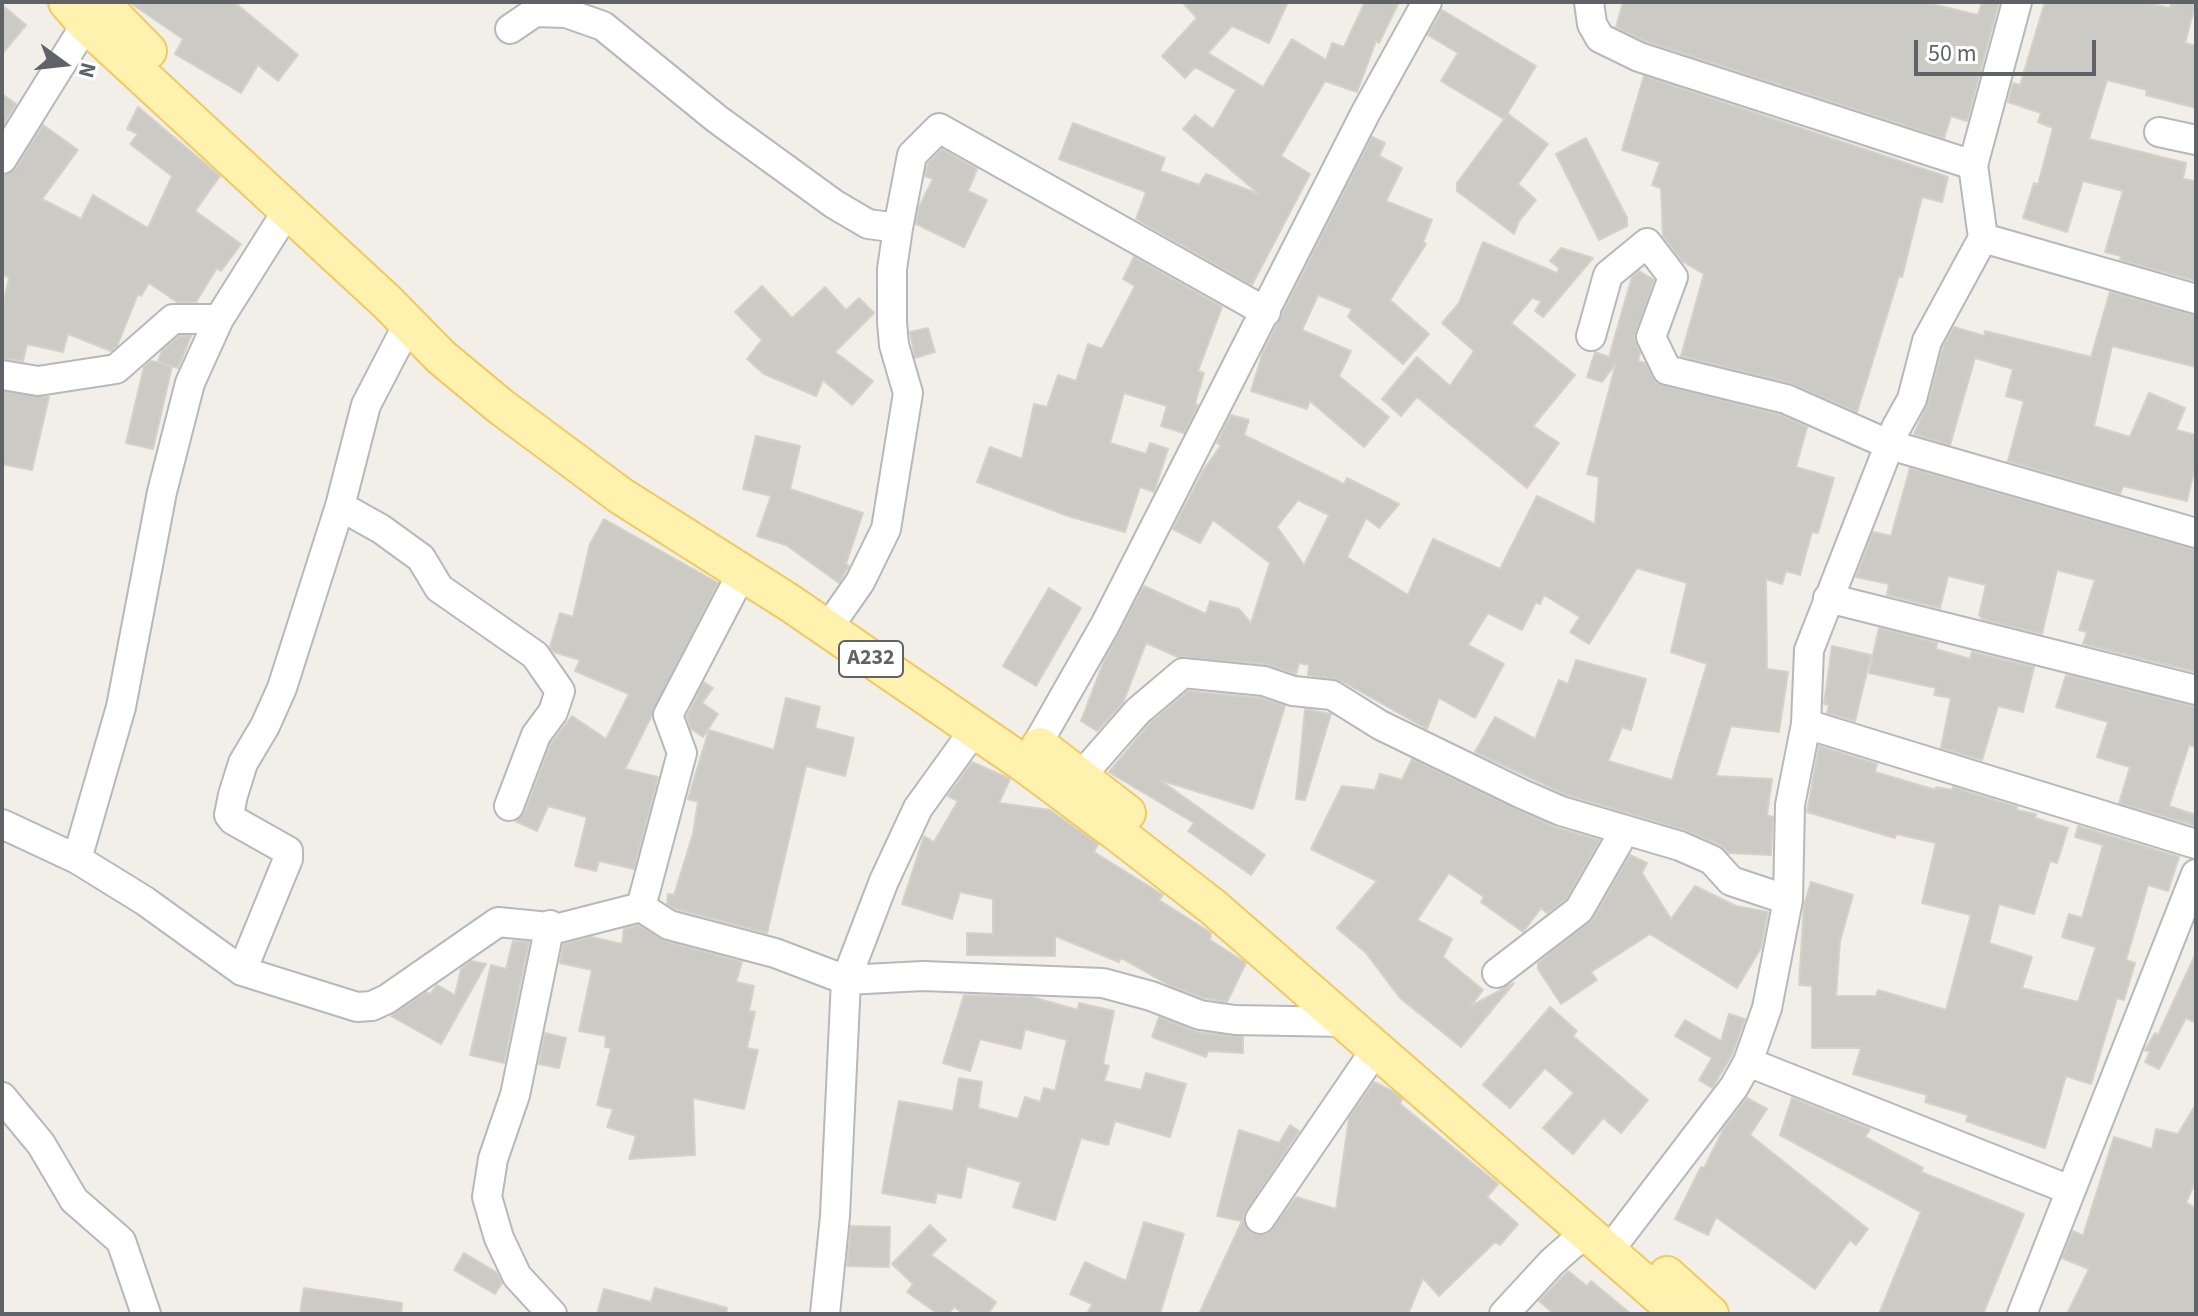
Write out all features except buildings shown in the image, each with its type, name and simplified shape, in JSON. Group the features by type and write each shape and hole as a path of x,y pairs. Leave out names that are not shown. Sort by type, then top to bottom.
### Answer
{"main road":[{"name":"A232","path":"84,9 287,211 441,357 561,453 975,729 1081,776 1394,1035 1710,1314"},
{"name":"A232","path":"84,9 213,117 484,365 641,483 839,612 1031,754 1213,907 1680,1314"}],"street":[{"path":"1031,754 1105,625 1366,112 1427,2"},
{"path":"1589,2 1592,24 1600,38 1639,57 1973,165"},
{"path":"1621,1235 1734,1087 1748,1062 1767,1008 1788,900 1790,805 1806,724 1809,650 1890,445 1912,399 1927,341 1983,238 1973,165 2017,2"},
{"path":"2,159 84,9"},
{"path":"510,29 535,12 566,13 603,26 717,119 834,204 868,224 898,228"},
{"path":"839,612 860,582 886,529 908,393 894,345 892,269 912,155 939,128 1266,312"},
{"path":"2159,132 2196,140"},
{"path":"77,859 121,707 162,492 190,383 219,319 287,211"},
{"path":"1983,238 2196,299"},
{"path":"1591,336 1608,275 1647,243 1673,277 1651,337 1667,370 1786,399 1890,445 2196,533"},
{"path":"2,375 38,381 116,369 173,319 219,319"},
{"path":"242,971 288,859 288,851 233,820 229,815 233,795 243,763 265,726 282,688 340,506 366,405 408,324"},
{"path":"340,506 381,529 421,558 439,588 535,655 560,691 553,712 536,735 509,806"},
{"path":"641,907 682,753 668,715 742,573"},
{"path":"1828,598 2196,690"},
{"path":"1081,776 1138,711 1183,673 1230,675 1264,681 1293,691 1332,695 1380,725 1522,794 1680,846 1712,860 1731,881 1788,900"},
{"path":"1806,724 2196,844"},
{"path":"825,1314 835,1216 846,980 884,881 918,808 975,729"},
{"path":"1497,973 1579,910 1625,830"},
{"path":"5,832 77,859 145,901 242,971 338,1003 372,1006 467,947 498,922 559,928 641,907 669,925 775,953 846,980 923,976 1103,983 1151,996 1200,1015 1235,1020 1345,1022"},
{"path":"2022,1314 2196,874"},
{"path":"550,925 515,1095 493,1159 487,1197 499,1238 517,1276 552,1314"},
{"path":"1260,1219 1376,1049"},
{"path":"1748,1062 2070,1190"},
{"path":"2,1097 41,1144 74,1200 121,1241 146,1314"},
{"path":"1504,1314 1552,1262 1585,1233"}]}
